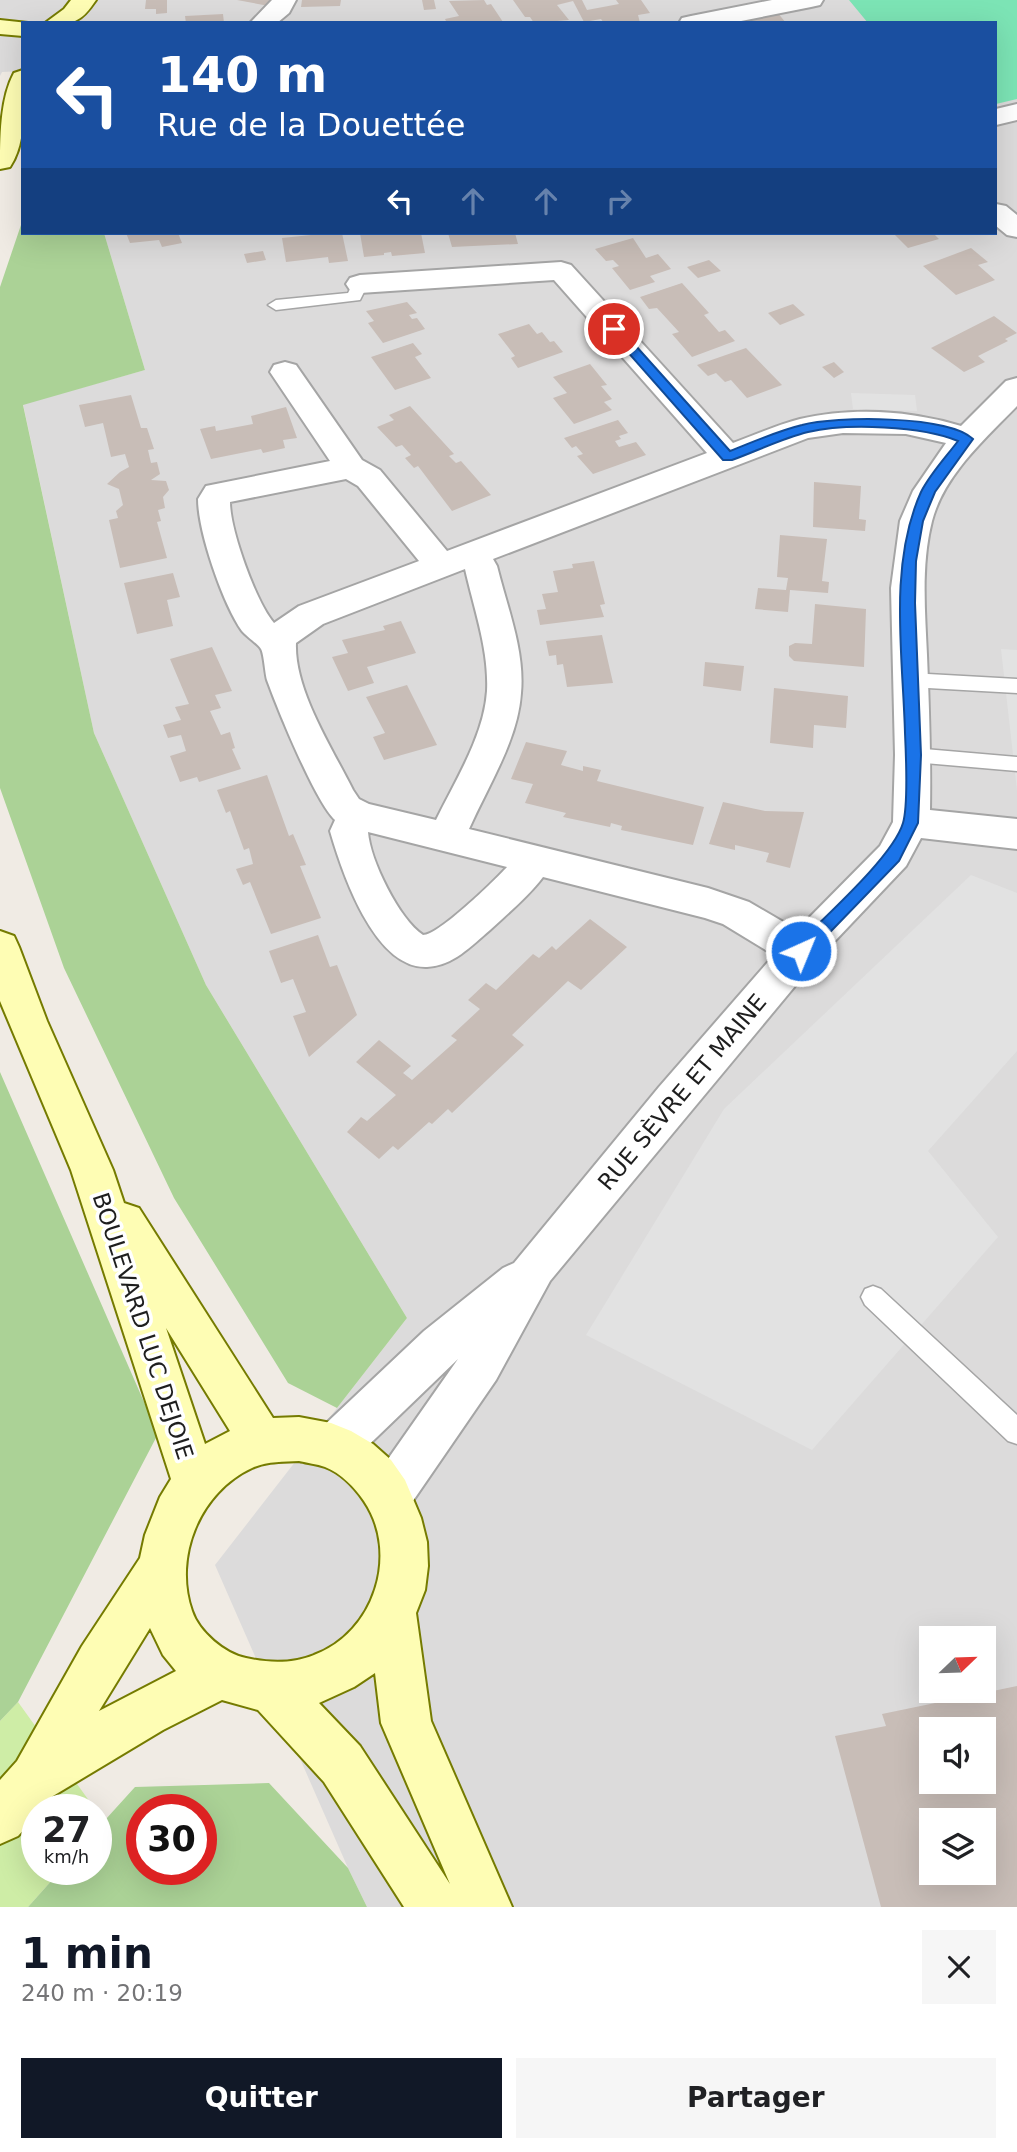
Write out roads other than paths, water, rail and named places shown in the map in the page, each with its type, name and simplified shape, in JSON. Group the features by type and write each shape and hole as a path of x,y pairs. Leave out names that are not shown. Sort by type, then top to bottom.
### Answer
{"main road":[{"path":"61,21 73,14 84,0"},
{"path":"0,161 21,85"},
{"path":"0,180 21,142"},
{"name":"BOULEVARD LUC DEJOIE","path":"0,947 27,1021 92,1170 195,1483"},
{"name":"BOULEVARD LUC DEJOIE","path":"92,1170 262,1442"},
{"path":"299,1439 334,1447 365,1465 390,1495 403,1532 404,1573 392,1613 367,1648 332,1674 291,1688 248,1685 210,1668 180,1639 164,1601 161,1559 172,1519 195,1483 227,1457 262,1442 299,1439"},
{"path":"0,1818 35,1779 99,1663 162,1567"},
{"path":"392,1613 407,1723 486,1907"},
{"path":"35,1779 145,1712 222,1674"},
{"path":"270,1687 342,1764 434,1907"}],"street":[{"path":"264,21 280,8 284,0"},
{"path":"705,21 817,5"},
{"path":"997,117 1017,112"},
{"path":"997,213 1017,229"},
{"path":"360,284 561,271 728,457"},
{"path":"285,372 351,467 369,478 457,561 481,566 502,668 504,692 500,717 446,839"},
{"name":"RUE SÈVRE ET MAINE","path":"390,1495 480,1365 535,1267 801,951 893,856 911,823 913,755 908,588 916,521 929,491 966,439 1017,388"},
{"path":"801,951 736,913 360,816 346,808 338,798 284,681 277,656 279,644 284,634 296,623 311,615 802,429 826,424 915,425 946,431 966,439"},
{"path":"279,644 267,639 259,631 246,611 214,508 214,499 226,491 351,467"},
{"path":"360,816 348,831 353,850 392,931 403,943 417,951 433,951 448,943 523,878 534,860"},
{"path":"911,823 1017,834"},
{"name":"RUE SÈVRE ET MAINE","path":"334,1447 440,1346 535,1267"}],"lane":[{"path":"276,305 355,297 360,284"},
{"path":"910,680 1017,686"},
{"path":"913,755 1017,764"},
{"path":"873,1297 1017,1432"}]}
